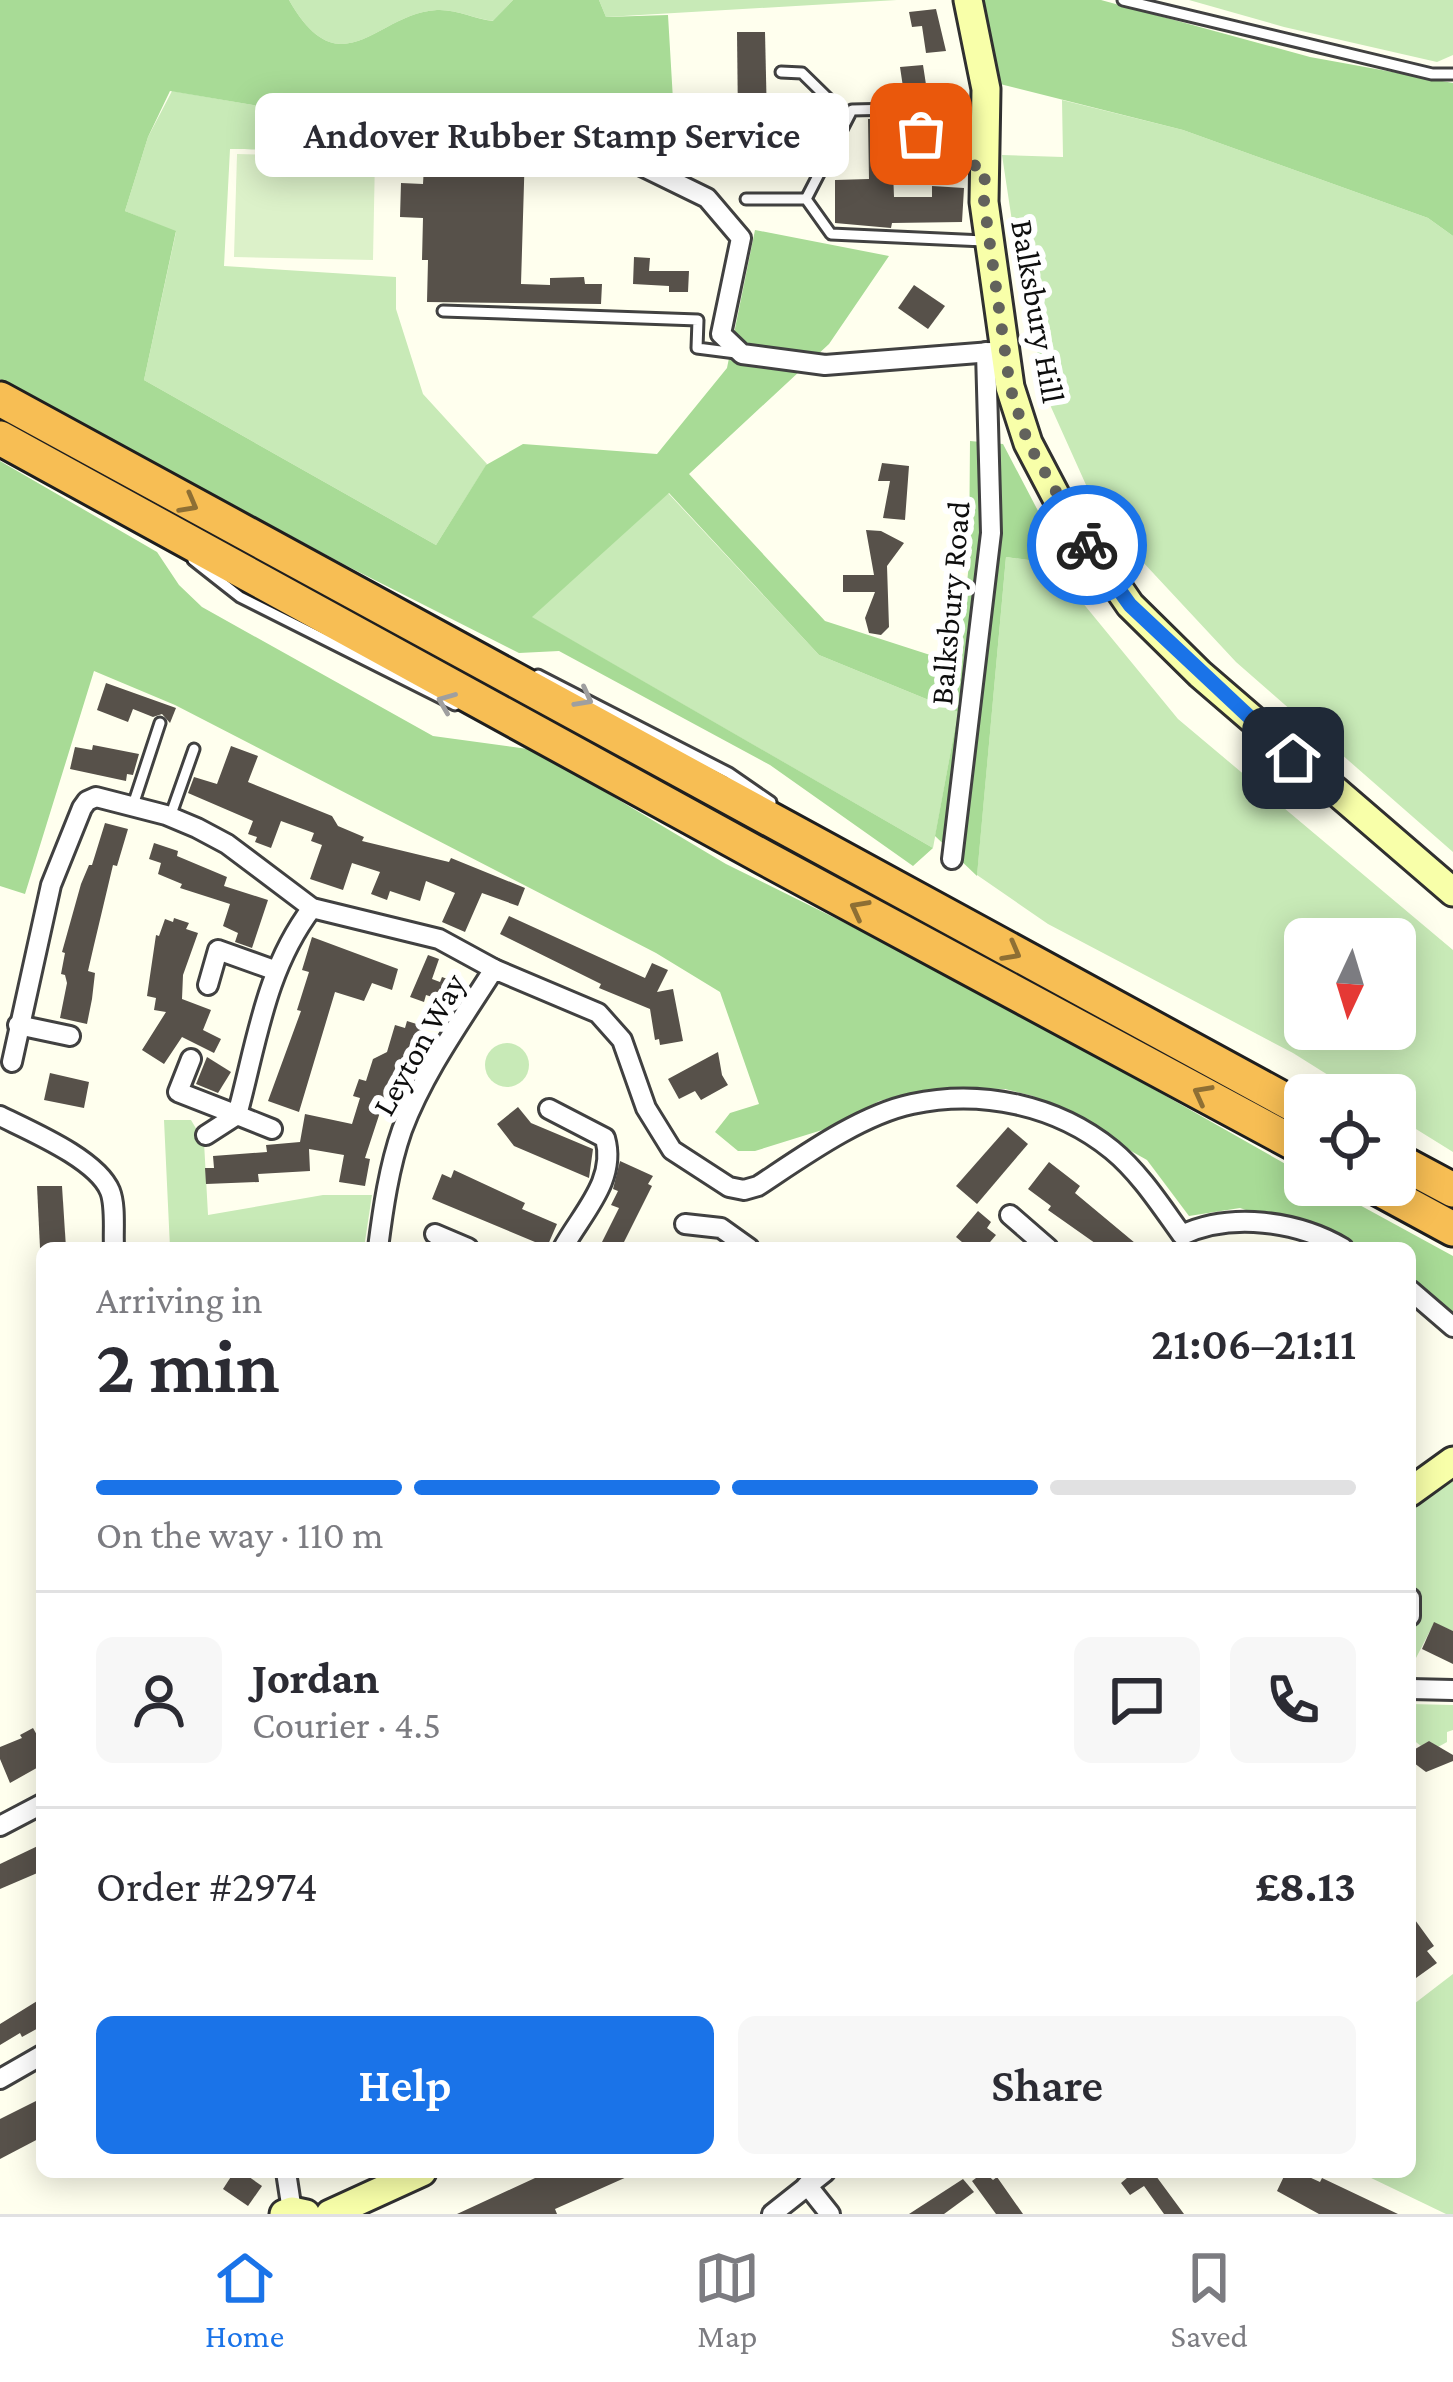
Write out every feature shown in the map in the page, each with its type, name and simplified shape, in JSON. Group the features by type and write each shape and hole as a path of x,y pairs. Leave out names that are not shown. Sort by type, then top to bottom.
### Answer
{"highway":[{"path":"10,424 437,638 1284,1100"},
{"path":"79,462 135,512 1284,1138"},
{"path":"1416,1170 1453,1190"},
{"path":"1412,1206 1453,1228"}],"street":[{"name":"Balksbury Hill","path":"968,0 986,88 985,168 995,352 1028,443 1059,502 1130,605 1262,731 1453,892"},
{"path":"425,135 524,133 621,157 707,198 741,238 721,334 742,354 825,365 995,352"},
{"name":"Balksbury Road","path":"952,859 991,533 995,352"},
{"path":"12,1062 51,885 82,808 96,797 170,817 227,844 312,908 439,939 494,969"},
{"path":"206,1135 237,1115 274,970 312,908"},
{"path":"208,985 218,950 274,970"},
{"name":"Leyton Way","path":"379,1242 404,1125 428,1075 494,969 598,1013 622,1040 656,1130 673,1150 729,1187"},
{"path":"19,1025 70,1036"},
{"path":"191,1059 178,1092 272,1129"},
{"path":"721,1228 729,1187 758,1186 856,1126 909,1104 994,1100 1031,1106 1115,1152 1175,1242 1204,1225 1252,1221 1323,1242"},
{"path":"549,1109 605,1138 609,1153 609,1166 595,1198 567,1242"},
{"path":"0,1116 96,1171 111,1192 114,1242"},
{"path":"1010,1215 1041,1242"},
{"path":"685,1224 721,1228 741,1242"},
{"path":"435,1234 454,1242"},
{"path":"1416,1295 1453,1327"},
{"path":"1416,1488 1453,1461"},
{"path":"1416,1689 1453,1690"},
{"path":"0,1826 36,1807"},
{"path":"0,2079 36,2058"},
{"path":"287,2178 294,2213"},
{"path":"330,2214 409,2178"},
{"path":"772,2214 817,2178"},
{"path":"807,2185 830,2214"}],"lane":[{"path":"1123,0 1432,74 1453,74"},
{"path":"781,72 802,73 847,117"},
{"path":"806,199 852,110 895,109 947,159 985,168"},
{"path":"746,200 806,199"},
{"path":"806,199 831,234 990,242"},
{"path":"443,311 698,320 698,348 742,354"},
{"path":"134,806 160,723"},
{"path":"170,817 194,749"}],"green space":[{"path":"0,0 289,0 308,27 326,40 343,44 437,10 493,21 513,0 599,0 606,17 668,15 677,168 529,116 265,107 170,91 148,137 125,211 176,231 144,380 436,545 486,465 523,444 657,454 727,368 755,230 889,256 829,344 689,474 825,621 958,664 969,564 970,441 1003,444 1058,549 1050,563 1006,557 977,876 935,836 958,712 819,655 669,493 532,617 933,848 913,866 770,765 559,651 519,653 0,379"},
{"path":"289,0 513,0 494,21 437,10 343,44 326,40 308,27"},
{"path":"599,0 897,0 606,17"},
{"path":"984,0 1101,0 1310,57 1453,83 1453,236 1428,218 1183,130 1000,84"},
{"path":"1189,0 1453,0 1453,55 1437,62"},
{"path":"172,91 265,107 426,113 421,140 389,149 230,149 224,266 396,277 396,309 423,394 487,464 436,545 144,380 176,232 125,211 148,137"},
{"path":"1062,100 1183,130 1428,218 1453,236 1453,852 1236,662 1100,516 1051,407 1023,294 1002,155 1063,157"},
{"path":"237,154 375,157 373,260 234,257"},
{"path":"0,461 157,552 179,585 202,607 433,736 535,750 726,864 972,986 1284,1163 1284,1206 1361,1206 1453,1256 1453,1312 1416,1287 1416,1242 1340,1242 1240,1208 1189,1216 1147,1160 1033,1096 1005,1089 940,1088 907,1094 879,1101 835,1126 755,1151 738,1151 715,1132 730,1113 759,1104 720,992 656,953 175,705 94,671 25,894 0,886"},
{"path":"668,493 819,655 958,712 933,848 531,617"},
{"path":"1006,557 1050,563 1178,719 1415,918 1284,918 1284,1048 1048,924 977,875"},
{"path":"1416,919 1453,950 1453,1152 1416,1129 1416,1074 1326,1074 1287,1050 1416,1050"},
{"path":"507,1043 522,1050 529,1065 522,1080 507,1087 492,1080 485,1065 492,1050"},
{"path":"164,1120 191,1120 204,1142 208,1215 323,1195 372,1195 365,1242 170,1242"},
{"path":"1453,1480 1453,1631 1434,1623 1416,1658 1416,1615 1422,1601 1416,1592 1416,1508"},
{"path":"1416,1704 1453,1705 1453,1730 1447,1732 1447,1742 1438,1747 1429,1741 1421,1746 1416,1742"},
{"path":"1453,1974 1453,2214 1371,2178 1416,2178 1416,2002"}],"building":[{"path":"936,9 946,51 926,53 922,26 912,27 909,12"},
{"path":"737,32 765,32 767,120 738,122"},
{"path":"923,65 927,91 954,91 955,114 912,113 906,107 900,67"},
{"path":"891,118 894,197 932,197 932,186 964,188 962,222 892,223 891,228 835,223 835,180 869,179 868,119"},
{"path":"425,148 525,150 521,284 550,285 550,278 584,277 585,284 602,284 601,304 427,302 423,218 400,217 401,183 423,184"},
{"path":"634,257 650,258 649,271 689,271 688,292 633,284"},
{"path":"914,285 945,306 928,329 898,308"},
{"path":"882,463 909,466 905,520 883,518 890,481 878,481"},
{"path":"866,530 881,531 904,543 887,566 889,627 881,635 869,633 865,618 875,592 843,592 843,575 874,575"},
{"path":"106,683 176,708 170,723 162,714 153,717 133,709 128,722 97,710"},
{"path":"93,745 139,754 133,775 127,774 126,781 70,769 75,747 92,750"},
{"path":"231,746 258,756 248,782 332,816 338,826 364,837 362,841 449,862 451,858 525,888 518,906 482,893 465,932 442,922 455,893 426,881 420,901 390,891 387,900 371,894 380,872 352,863 343,890 310,879 322,845 311,841 314,833 281,821 271,848 248,834 253,821 188,793 194,777 217,784"},
{"path":"105,823 128,829 117,866 113,865 88,971 95,973 87,1024 60,1018 67,983 61,974 62,952"},
{"path":"154,843 227,877 224,886 268,900 252,948 235,942 238,933 223,926 230,904 180,888 182,884 158,874 161,863 149,859"},
{"path":"509,916 645,978 652,963 668,970 657,992 673,989 683,1041 660,1045 650,1009 599,988 601,984 500,934"},
{"path":"174,918 189,923 186,929 198,933 183,975 182,999 211,1010 203,1030 221,1039 214,1053 182,1037 164,1064 142,1050 166,1012 154,1010 156,998 147,996 156,935 165,919 173,922"},
{"path":"312,937 398,969 392,990 372,983 364,1001 335,992 299,1112 268,1101 301,1011 297,1010 309,972 302,970"},
{"path":"428,955 439,959 432,979 458,983 451,1003 426,995 424,1002 410,997"},
{"path":"407,1021 423,1026 416,1047 405,1057 392,1099 385,1097 365,1158 370,1159 365,1186 339,1182 344,1155 309,1149 310,1171 258,1174 259,1182 206,1184 205,1168 214,1168 213,1156 267,1152 266,1145 300,1142 305,1114 352,1124 360,1098 353,1096 359,1079 366,1081 373,1059 387,1052 395,1025 405,1028"},
{"path":"718,1052 728,1085 701,1100 695,1091 679,1099 668,1079"},
{"path":"207,1057 231,1072 218,1093 196,1084"},
{"path":"50,1073 89,1082 84,1108 44,1100"},
{"path":"518,1107 531,1123 593,1149 589,1178 514,1146 497,1124"},
{"path":"1008,1127 1028,1144 977,1204 956,1186"},
{"path":"620,1161 653,1176 624,1242 602,1242 619,1208 611,1205 618,1191 613,1189"},
{"path":"1049,1162 1080,1186 1075,1193 1134,1242 1093,1242 1048,1210 1051,1206 1028,1189"},
{"path":"454,1170 525,1203 522,1209 557,1224 549,1242 535,1242 432,1199 442,1174 451,1178"},
{"path":"37,1186 62,1186 66,1242 40,1242"},
{"path":"978,1211 991,1222 987,1228 996,1235 990,1242 962,1242 956,1237"},
{"path":"1434,1622 1453,1631 1453,1664 1422,1649"},
{"path":"33,1728 36,1733 36,1768 10,1783 0,1747 22,1738"},
{"path":"1429,1741 1453,1755 1453,1761 1426,1772 1416,1764 1416,1749"},
{"path":"36,1847 36,1874 0,1889 0,1864"},
{"path":"1416,1921 1434,1946 1427,1951 1437,1963 1416,1978"},
{"path":"36,2002 36,2029 0,2045 0,2024"},
{"path":"36,2101 36,2140 0,2159 0,2119"},
{"path":"230,2178 251,2178 262,2186 248,2206 223,2189"},
{"path":"535,2178 625,2178 555,2209 557,2214 457,2214"},
{"path":"998,2178 1023,2214 996,2214 972,2181"},
{"path":"1127,2178 1157,2178 1184,2214 1164,2214 1144,2186 1130,2195 1121,2183"},
{"path":"1283,2178 1320,2182 1322,2178 1398,2214 1319,2214 1277,2191"},
{"path":"963,2179 974,2192 944,2214 909,2214"}],"way so far":[{"path":"921,134 947,159 985,168 984,202 1010,387 1028,443 1087,545"}],"place":[{"name":"Andover Rubber Stamp Service","path":"921,134"}],"route":[{"path":"1087,545 1130,605 1293,758"}]}
